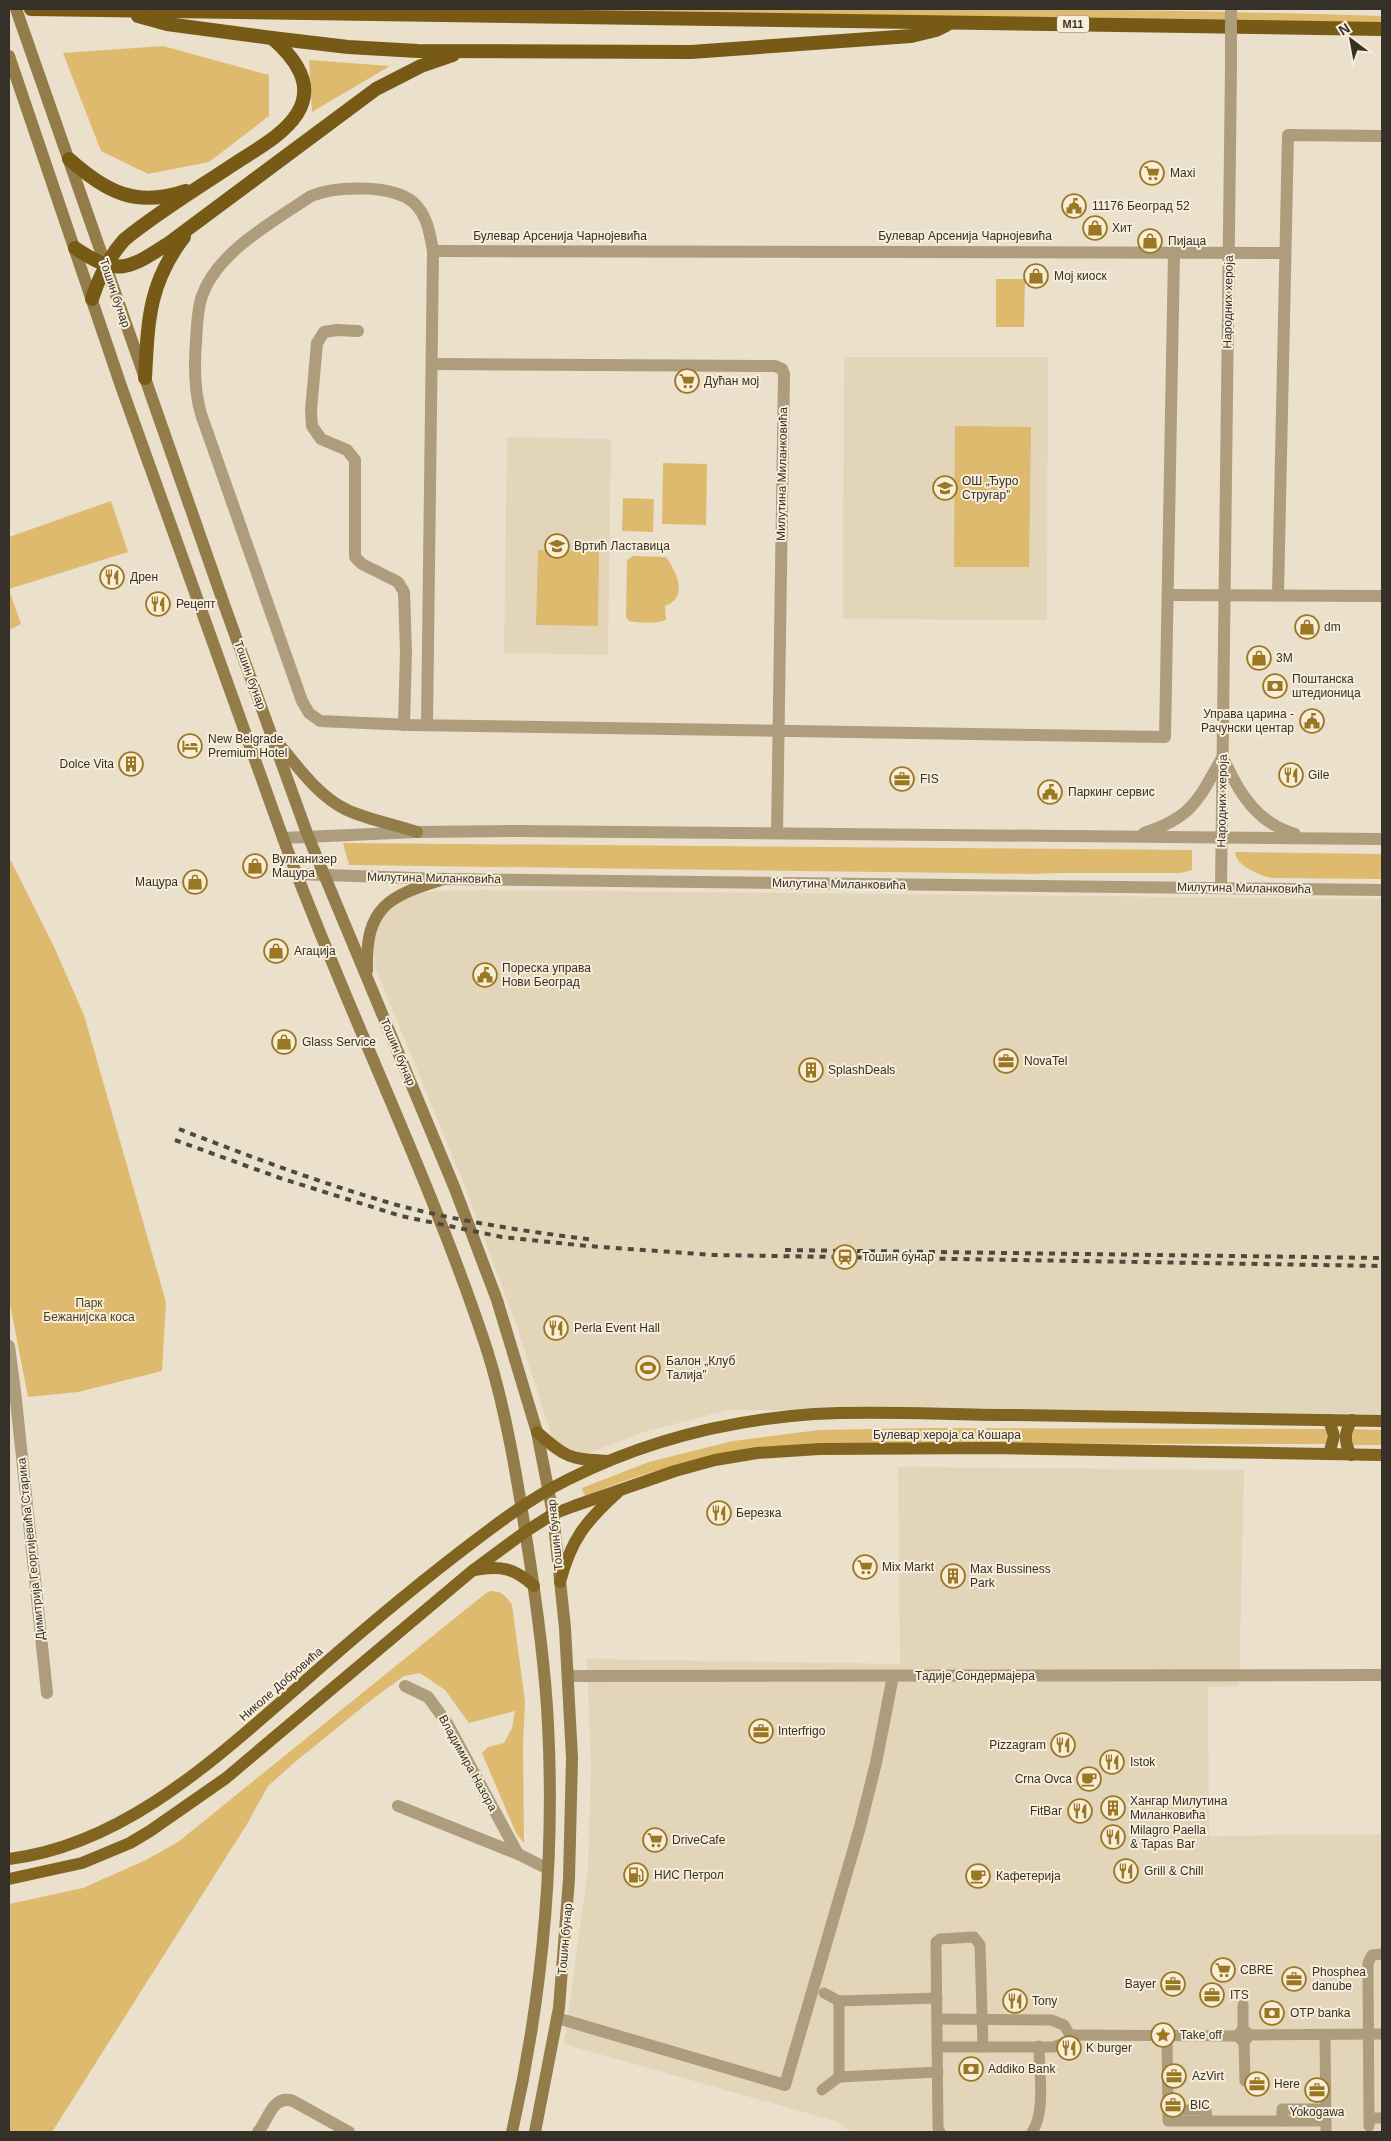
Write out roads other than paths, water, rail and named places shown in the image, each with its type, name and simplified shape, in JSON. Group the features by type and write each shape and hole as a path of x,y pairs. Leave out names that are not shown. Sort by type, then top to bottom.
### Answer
{"highway":[{"name":"M11","path":"31,9 1382,29"},
{"path":"118,11 167,24 272,38 382,49 468,51 691,52 742,50 911,36 936,30 951,23"},
{"path":"92,299 106,265 124,240 200,186 280,133 298,113 303,97 303,82 298,66 272,38"},
{"path":"75,248 90,258 106,265 116,267 133,264 170,243 376,89 421,66 468,51"},
{"path":"69,159 102,186 136,198 170,196 200,186"},
{"path":"145,378 148,317 153,299 168,260 192,226"}],"main road":[{"name":"Тошин бунар","path":"16,9 308,836 455,1189 497,1300 537,1432 550,1490 569,1676 572,1819 570,1879 557,2018 535,2132"},
{"name":"Тошин бунар","path":"9,56 121,386 296,874 431,1200 482,1334 499,1399 522,1507 542,1649 548,1723 550,1817 548,1870 534,2019 522,2091 512,2132"},
{"path":"272,737 313,784 329,798 346,809 417,832"},
{"path":"367,978 367,947 370,929 379,913 387,904 403,894 415,888 444,879"},
{"name":"Булевар хероја са Кошара","path":"550,1490 610,1461 648,1446 717,1427 750,1421 815,1414 1145,1416 1382,1421"},
{"path":"1329,1420 1334,1436 1329,1454"},
{"path":"1351,1455 1345,1437 1347,1427 1352,1420"},
{"path":"537,1432 563,1453 577,1459 610,1461"},
{"name":"Булевар хероја са Кошара","path":"526,1532 553,1514 620,1489 715,1460 757,1453 819,1449 994,1448 1382,1455"},
{"path":"560,1582 574,1541 583,1527 620,1489"},
{"name":"Николе Добровића","path":"9,1859 43,1853 98,1832 134,1815 189,1779 247,1732 340,1650 432,1573 491,1528 550,1490"},
{"path":"9,1879 68,1867 92,1859 130,1843 170,1818 238,1769 472,1571 526,1532"},
{"path":"472,1571 491,1567 511,1570 534,1586"}],"street":[{"name":"Народних хероја","path":"1221,888 1231,9"},
{"path":"1278,596 1288,135 1382,136"},
{"path":"427,725 433,251 428,227 420,211 412,201 389,192 351,189 322,192 311,196 265,228 227,258 208,284 199,305 195,374 196,397 201,414 302,701 309,713 320,721 404,725 1165,737 1180,252"},
{"name":"Булевар Арсенија Чарнојевића","path":"433,251 1284,253"},
{"path":"358,331 337,330 324,332 317,343 311,410 312,426 321,439 348,450 355,460 355,556 362,564 398,582 404,592 406,651 404,725"},
{"name":"Милутина Миланковића","path":"432,364 775,366 782,369 784,374 777,833"},
{"path":"1168,595 1382,596"},
{"path":"1132,837 1173,821 1192,807 1222,757"},
{"path":"1222,757 1242,795 1256,812 1283,831 1304,837"},
{"path":"283,838 417,832 777,833 1382,839"},
{"name":"Милутина Миланковића","path":"296,874 444,879 1382,890"},
{"name":"Димитрија Георгијевића Старика","path":"9,1346 12,1391 47,1693"},
{"name":"Тадије Сондермајера","path":"569,1676 1382,1675"},
{"path":"557,2018 784,2085 860,1827 876,1763 893,1676"},
{"name":"Владимира Назора","path":"405,1686 428,1697 447,1723 518,1854"},
{"path":"398,1806 518,1854 548,1870"},
{"path":"940,2132 938,2128 936,1942 944,1938 974,1938 980,1945 983,2047"},
{"path":"1382,1954 1372,1956 1368,1963 1369,2122 1382,2118"},
{"path":"824,1993 839,2001 937,1998"},
{"path":"839,2001 839,2077"},
{"path":"1243,2005 1245,2081"},
{"path":"937,2019 1051,2020 1064,2025 1070,2035"},
{"path":"1070,2035 1382,2034"},
{"path":"937,2047 1062,2045 1067,2042 1070,2035"},
{"path":"1167,2035 1168,2110 1206,2110 1206,2121 1282,2121 1326,2125 1325,2035"},
{"path":"1032,2132 1036,2127 1040,2111 1039,2046"},
{"path":"822,2090 839,2077 938,2072"},
{"path":"258,2132 278,2102 286,2099 293,2100 349,2132"},
{"path":"1282,2121 1282,2109 1326,2109"}],"railway":[{"path":"179,1129 287,1170 397,1205 446,1217 496,1226 595,1240"},
{"path":"175,1140 280,1178 401,1216 502,1237 587,1246 714,1255 1382,1266"},
{"path":"785,1250 1382,1258"}],"place":[{"name":"Maxi","path":"1152,173"},
{"name":"11176 Београд 52","path":"1074,206"},
{"name":"Хит","path":"1095,228"},
{"name":"Пијаца","path":"1150,241"},
{"name":"Мој киоск","path":"1036,276"},
{"name":"Дућан мој","path":"687,381"},
{"name":"ОШ „Ђуро Стругар”","path":"945,488"},
{"name":"Вртић Ластавица","path":"557,546"},
{"name":"Дрен","path":"112,577"},
{"name":"Рецепт","path":"158,604"},
{"name":"dm","path":"1307,627"},
{"name":"3M","path":"1259,658"},
{"name":"Поштанска штедионица","path":"1275,686"},
{"name":"Управа царина - Рачунски центар","path":"1312,721"},
{"name":"New Belgrade Premium Hotel","path":"190,746"},
{"name":"Dolce Vita","path":"131,764"},
{"name":"Gile","path":"1291,775"},
{"name":"FIS","path":"902,779"},
{"name":"Паркинг сервис","path":"1050,792"},
{"name":"Вулканизер Мацура","path":"255,866"},
{"name":"Мацура","path":"195,882"},
{"name":"Агација","path":"276,951"},
{"name":"Пореска управа Нови Београд","path":"485,975"},
{"name":"Glass Service","path":"284,1042"},
{"name":"NovaTel","path":"1006,1061"},
{"name":"SplashDeals","path":"811,1070"},
{"name":"Тошин бунар","path":"845,1257"},
{"name":"Perla Event Hall","path":"556,1328"},
{"name":"Балон „Клуб Талија”","path":"648,1368"},
{"name":"Березка","path":"719,1513"},
{"name":"Mix Markt","path":"865,1567"},
{"name":"Max Bussiness Park","path":"953,1576"},
{"name":"Interfrigo","path":"761,1731"},
{"name":"Pizzagram","path":"1063,1745"},
{"name":"Istok","path":"1112,1762"},
{"name":"Crna Ovca","path":"1089,1779"},
{"name":"Хангар Милутина Миланковића","path":"1113,1808"},
{"name":"FitBar","path":"1080,1811"},
{"name":"Milagro Paella & Tapas Bar","path":"1113,1837"},
{"name":"DriveCafe","path":"655,1840"},
{"name":"Grill & Chill","path":"1126,1871"},
{"name":"НИС Петрол","path":"636,1875"},
{"name":"Кафетерија","path":"978,1876"},
{"name":"CBRE","path":"1223,1970"},
{"name":"Phosphea danube","path":"1294,1979"},
{"name":"Bayer","path":"1173,1984"},
{"name":"ITS","path":"1212,1995"},
{"name":"Tony","path":"1015,2001"},
{"name":"OTP banka","path":"1272,2013"},
{"name":"Take off","path":"1163,2035"},
{"name":"K burger","path":"1069,2048"},
{"name":"Addiko Bank","path":"971,2069"},
{"name":"AzVirt","path":"1174,2076"},
{"name":"Here","path":"1257,2084"},
{"name":"Yokogawa","path":"1317,2090"},
{"name":"BIC","path":"1173,2105"}],"park label":[{"name":"Парк Бежанијска коса","path":"89,1310"}]}
